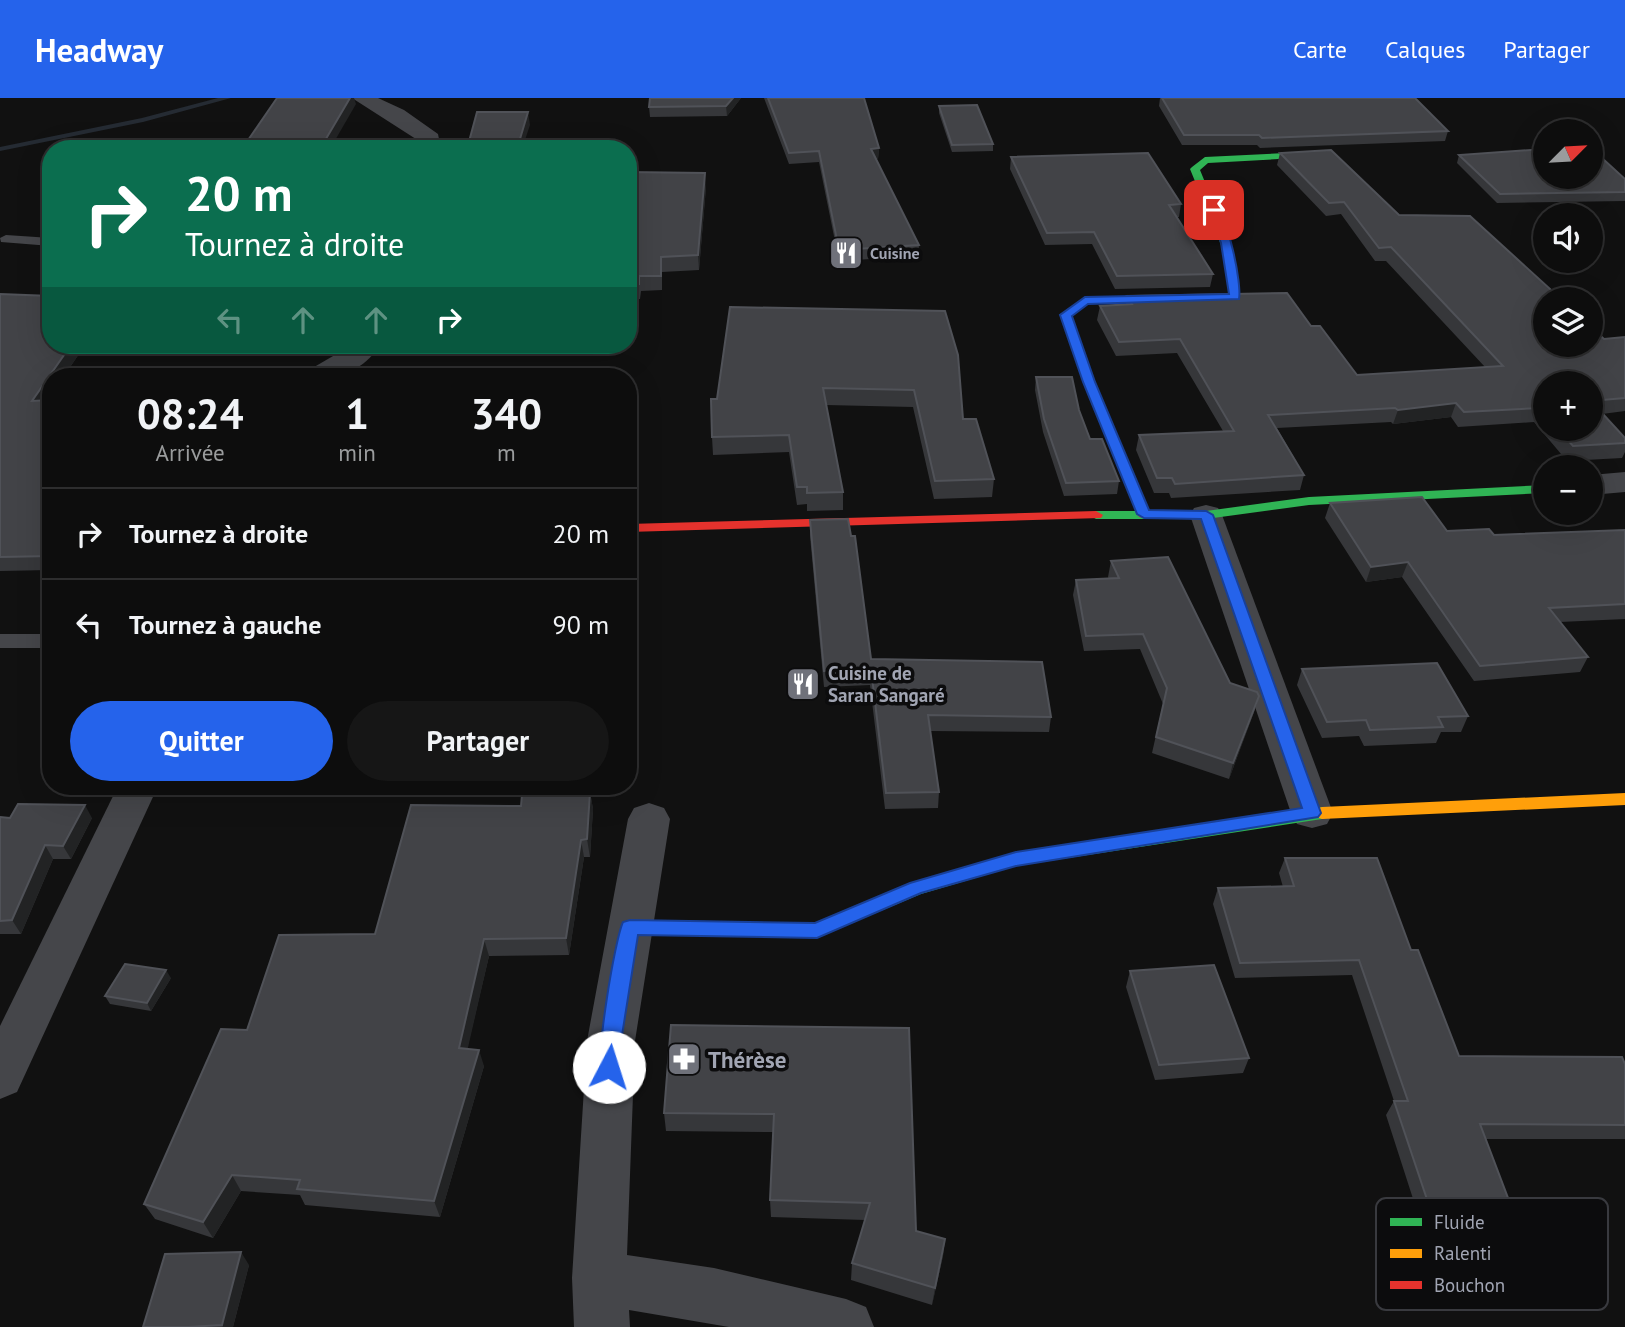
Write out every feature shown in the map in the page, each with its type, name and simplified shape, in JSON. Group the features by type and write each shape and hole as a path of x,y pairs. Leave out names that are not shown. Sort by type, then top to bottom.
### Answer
{"street":[{"path":"362,98 397,116 430,140"},
{"path":"1144,514 1089,382 1066,315 1085,300 1236,297 1226,243 1195,169 1205,160 1329,154"},
{"path":"334,368 360,354"},
{"path":"1603,484 1625,482"},
{"path":"637,528 1144,514 1206,515 1309,501 1533,490"},
{"path":"1206,515 1312,813"},
{"path":"0,1077 134,795"},
{"path":"630,928 817,931 916,888 1016,859 1312,813 1625,799"},
{"path":"649,819 611,1041 600,1303 714,1296 846,1327"}],"lane":[{"path":"6,239 42,241"},
{"path":"0,641 42,641"}],"building":[{"path":"277,98 350,98 325,140 248,140"},
{"path":"650,98 733,98 726,106 649,107"},
{"path":"768,98 864,98 879,148 871,149 919,245 839,250 819,151 789,153"},
{"path":"1162,98 1415,98 1448,131 1262,138 1259,135 1184,135"},
{"path":"977,105 993,144 952,145 939,106"},
{"path":"477,112 528,112 520,140 469,140"},
{"path":"1331,150 1399,215 1470,216 1548,287 1533,287 1533,357 1603,357 1603,338 1625,337 1625,398 1603,400 1603,371 1533,371 1533,408 1464,412 1456,403 1398,410 1395,408 1268,415 1304,475 1175,484 1172,478 1157,478 1139,435 1234,431 1180,339 1119,342 1100,306 1132,304 1127,296 1287,293 1311,326 1320,326 1357,375 1503,366 1391,247 1379,248 1344,202 1329,203 1280,153"},
{"path":"1533,150 1533,189 1603,189 1603,159 1625,179 1625,192 1500,194 1459,155"},
{"path":"1148,153 1181,204 1169,205 1213,274 1117,276 1094,232 1047,233 1011,157"},
{"path":"637,172 705,173 698,255 661,257 661,276 639,276 639,284"},
{"path":"0,294 42,296 42,354 65,354 55,368 42,368 42,387 32,401 42,400 42,556 0,557"},
{"path":"730,307 945,311 958,355 963,419 976,419 994,479 935,481 914,390 823,388 843,492 807,493 807,487 797,487 789,435 712,437 711,399 717,399"},
{"path":"1036,377 1072,377 1079,410 1090,439 1102,439 1119,481 1066,483 1044,419"},
{"path":"1603,414 1625,438 1625,443 1573,446 1569,441 1603,441"},
{"path":"1422,497 1447,531 1489,529 1494,535 1625,530 1625,604 1549,608 1588,657 1480,666 1408,562 1371,567 1330,503"},
{"path":"848,519 851,536 855,536 871,659 1042,662 1051,717 928,715 939,792 886,793 871,669 824,671 810,520"},
{"path":"1168,557 1230,683 1257,692 1259,696 1233,763 1156,737 1167,688 1143,634 1086,636 1076,580 1119,578 1111,561"},
{"path":"1437,663 1468,716 1438,717 1443,727 1370,730 1366,720 1327,722 1302,669"},
{"path":"522,795 590,795 587,839 581,840 566,938 484,939 459,1048 479,1050 434,1201 297,1189 300,1180 232,1175 203,1222 144,1204 221,1029 247,1030 279,935 375,934 411,805 521,806"},
{"path":"18,804 85,805 63,846 45,845 12,920 0,921 0,817 10,818"},
{"path":"1285,858 1377,858 1411,950 1418,950 1459,1056 1622,1057 1625,1064 1625,1125 1480,1124 1508,1198 1427,1198 1394,1101 1408,1101 1359,960 1240,963 1218,888 1294,886"},
{"path":"125,964 166,970 147,1003 105,996"},
{"path":"1214,965 1249,1058 1159,1065 1130,971"},
{"path":"671,1025 909,1028 916,1231 945,1239 935,1288 852,1263 870,1203 770,1200 774,1114 664,1113"},
{"path":"241,1252 222,1325 143,1327 165,1254"}],"waterway":[{"path":"44,140 143,120 227,98"},
{"path":"0,149 42,140"}],"traffic: fast":[{"path":"1227,248 1195,169 1205,160 1329,154"},
{"path":"1096,515 1206,515 1309,501 1533,490"},
{"path":"630,927 816,931 916,888 1016,859 1322,813"}],"traffic: slow":[{"path":"1322,813 1625,799"}],"traffic: jam":[{"path":"1144,514 1089,382 1066,315 1085,300 1235,297 1227,248"},
{"path":"637,528 1096,515"}],"place":[{"name":"Cuisine","path":"846,253"},
{"name":"Cuisine de Saran Sangaré","path":"803,684"},
{"name":"Thérèse","path":"684,1059"}],"route":[{"path":"609,1067 630,928 817,931 916,888 1016,859 1312,813 1206,515 1144,514 1089,382 1066,315 1085,300 1170,301 1236,297 1226,243 1214,210"}]}
